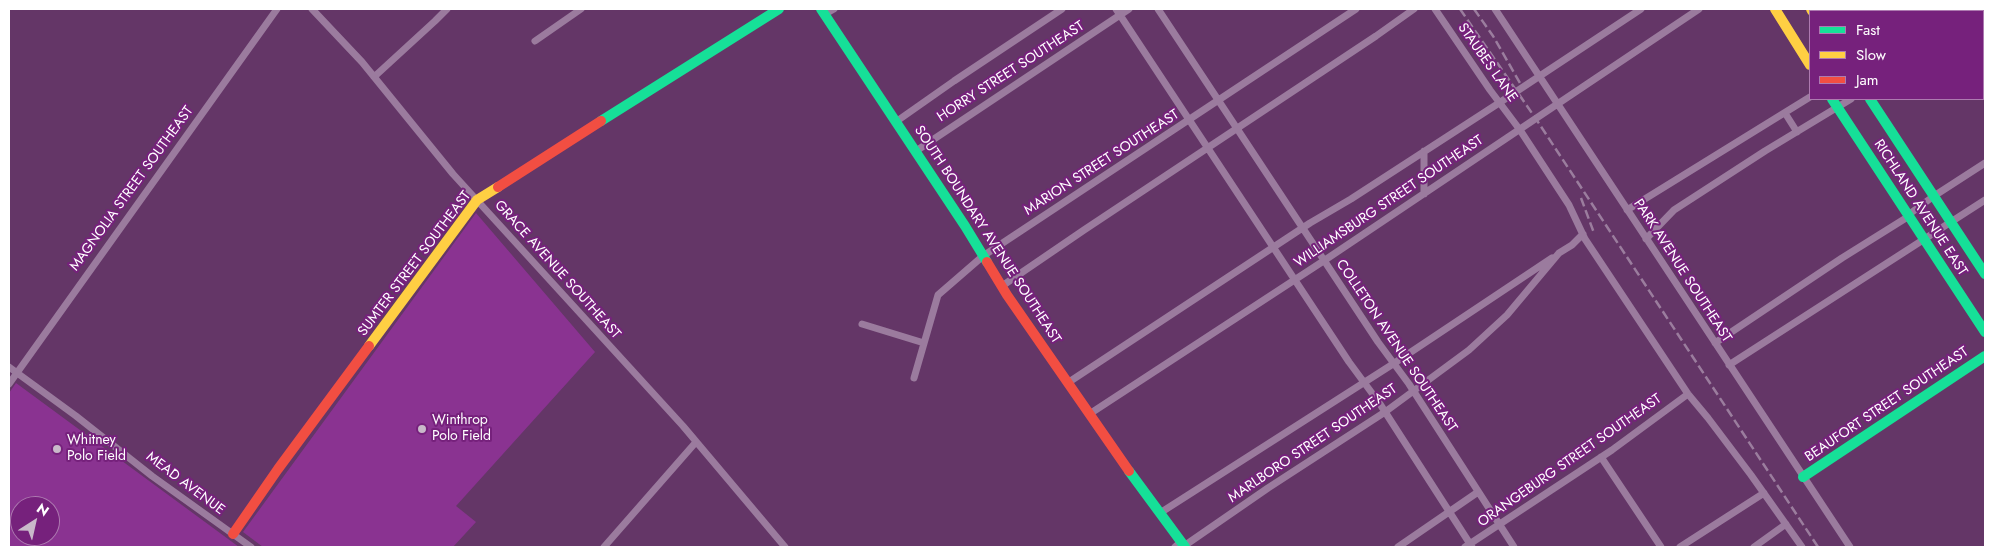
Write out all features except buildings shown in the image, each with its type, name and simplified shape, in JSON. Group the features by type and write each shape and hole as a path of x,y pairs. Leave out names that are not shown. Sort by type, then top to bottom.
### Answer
{"street":[{"name":"MAGNOLIA STREET SOUTHEAST","path":"9,384 125,219 277,9"},
{"name":"GRACE AVENUE SOUTHEAST","path":"312,9 374,76 477,200 696,442 785,547"},
{"path":"374,76 447,9"},
{"path":"535,41 581,9"},
{"name":"SUMTER STREET SOUTHEAST","path":"233,534 477,200 779,9"},
{"name":"HORRY STREET SOUTHEAST","path":"897,121 1062,9"},
{"name":"HORRY STREET SOUTHEAST","path":"916,151 1118,12 1129,9"},
{"name":"COLLETON AVENUE SOUTHEAST","path":"1158,9 1514,547"},
{"name":"MARION STREET SOUTHEAST","path":"914,378 938,295 983,256 1190,121 1356,9"},
{"path":"1002,286 1414,9"},
{"name":"STAUBES LANE","path":"1435,9 1499,103 1520,130"},
{"name":"PARK AVENUE SOUTHEAST","path":"1495,9 1850,547"},
{"name":"WILLIAMSBURG STREET SOUTHEAST","path":"1069,382 1641,9"},
{"name":"WILLIAMSBURG STREET SOUTHEAST","path":"1091,413 1325,260 1699,9"},
{"path":"1775,9 1809,63"},
{"name":"SOUTH BOUNDARY AVENUE SOUTHEAST","path":"827,11 1002,286 1181,546"},
{"path":"1118,12 1384,412 1469,546"},
{"path":"1627,210 1809,98"},
{"path":"1646,239 1674,210 1797,132 1835,103 1848,100"},
{"name":"RICHLAND AVENUE EAST","path":"1871,100 1985,274"},
{"name":"RICHLAND AVENUE EAST","path":"1835,103 1985,332"},
{"path":"1785,113 1797,132"},
{"path":"1520,130 1569,205 1583,234 1688,394 1764,493 1802,547"},
{"path":"1424,151 1424,194"},
{"path":"1715,344 1842,258 1906,218 1934,196 1985,163"},
{"path":"1729,365 1985,200"},
{"name":"MARLBORO STREET SOUTHEAST","path":"1160,513 1394,364 1572,245 1583,234"},
{"name":"MARLBORO STREET SOUTHEAST","path":"1181,546 1384,412 1469,350 1507,315 1559,253"},
{"path":"862,324 924,343"},
{"name":"BEAUFORT STREET SOUTHEAST","path":"1803,477 1985,356"},
{"name":"MEAD AVENUE","path":"9,367 251,547"},
{"name":"ORANGEBURG STREET SOUTHEAST","path":"1469,546 1601,457 1688,394"},
{"path":"604,547 696,442"},
{"path":"1601,457 1661,547"},
{"path":"1398,547 1478,492"},
{"path":"1680,547 1764,493"},
{"path":"1754,547 1786,524"}],"shaded area":[{"name":"Winthrop Polo Field","path":"476,213 595,352 456,506 476,522 453,547 263,547 243,532"},
{"name":"Whitney Polo Field","path":"16,383 239,547 9,547 9,393"}],"railway":[{"path":"1460,9 1536,119 1818,547"},
{"path":"1474,9 1493,36 1520,83"},
{"path":"1581,198 1594,233"}],"traffic: fast":[{"path":"601,121 779,9"},
{"path":"821,9 987,262"},
{"path":"1833,100 1985,332"},
{"path":"1871,100 1985,274"},
{"path":"1803,477 1985,356"},
{"path":"1129,471 1185,547"}],"traffic: slow":[{"path":"1775,9 1809,63"},
{"path":"369,346 477,200 498,187"}],"traffic: jam":[{"path":"498,187 601,121"},
{"path":"987,262 1007,295 1129,471"},
{"path":"233,534 278,469 369,346"}],"place":[{"name":"Winthrop Polo Field","path":"422,429"},
{"name":"Whitney Polo Field","path":"57,449"}]}
